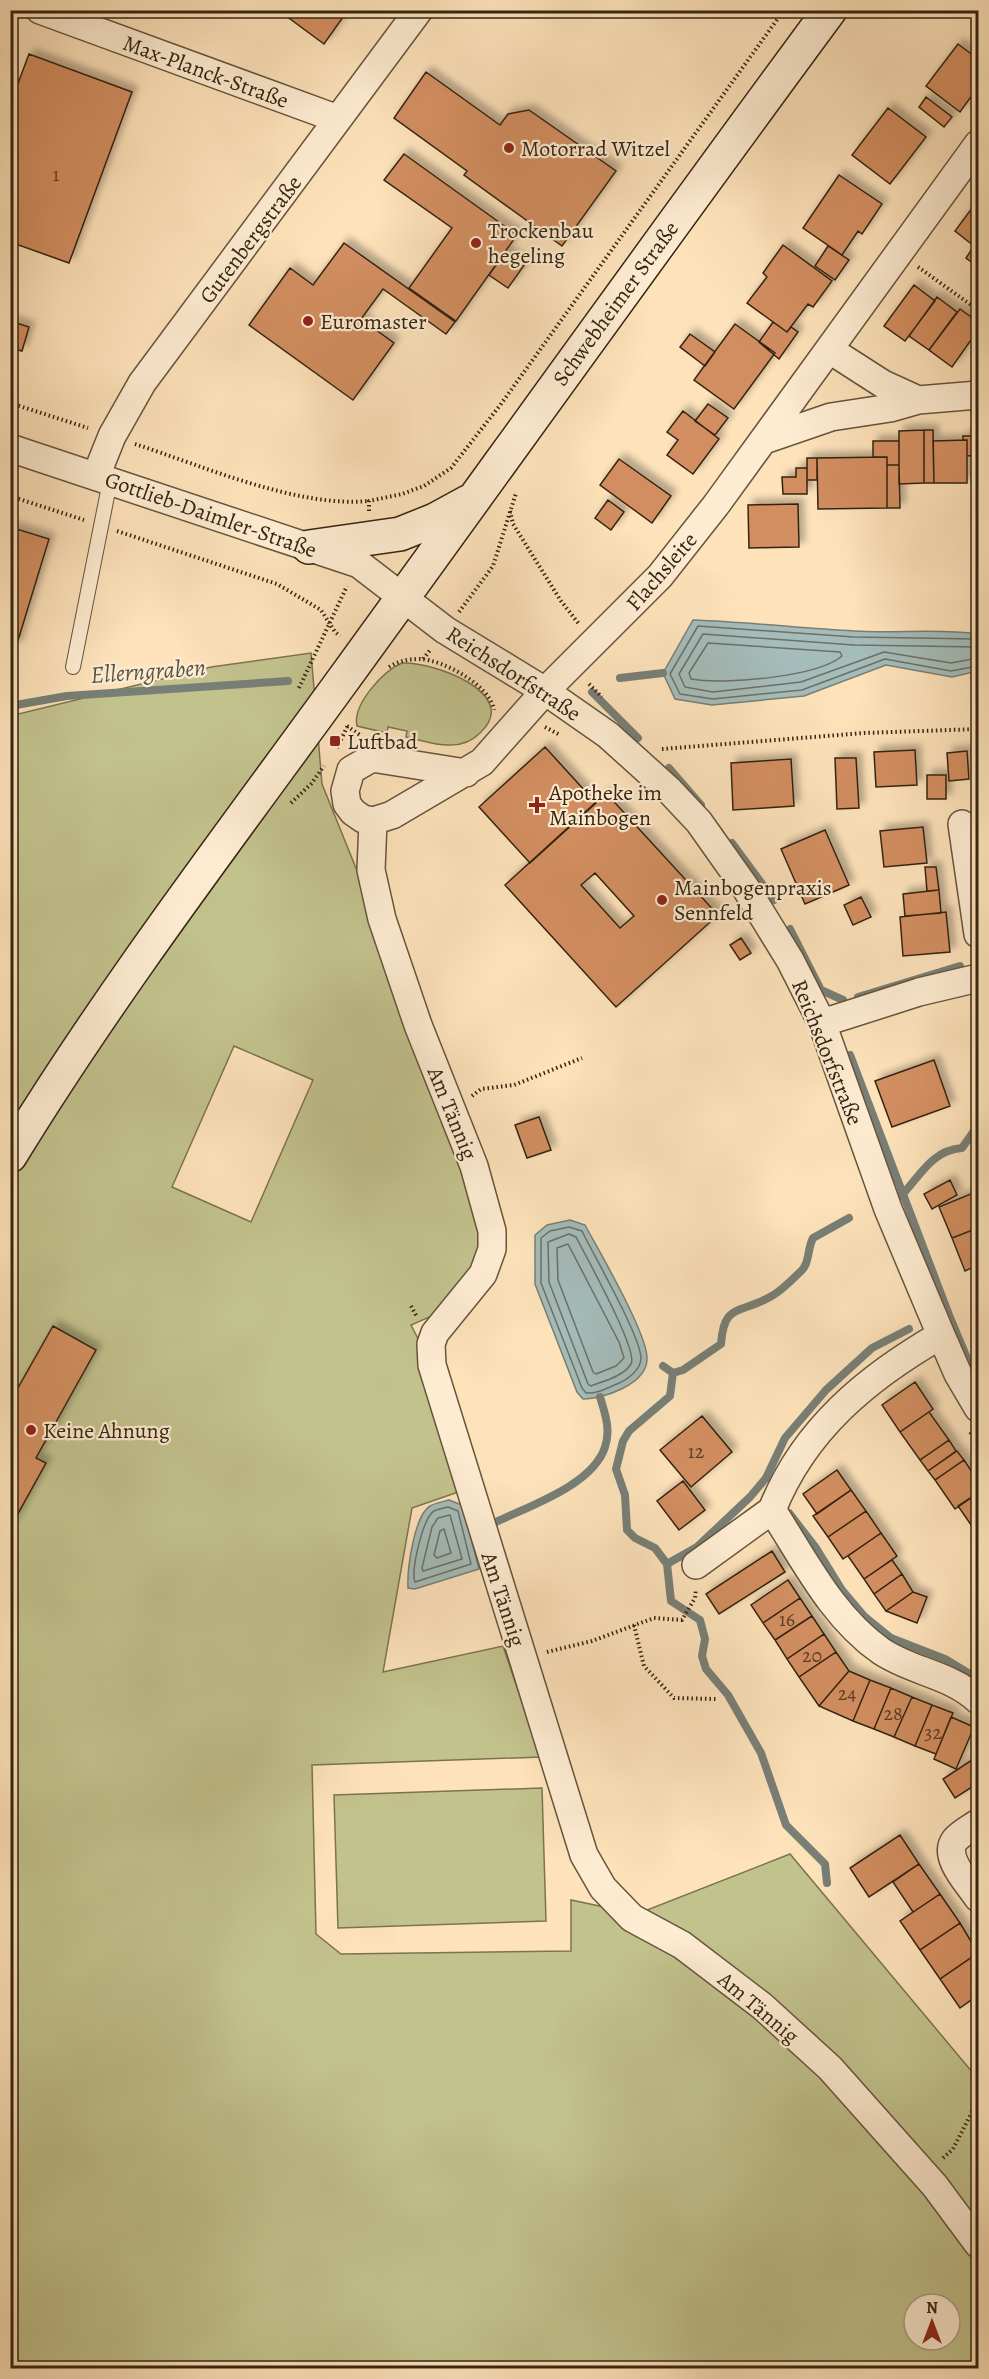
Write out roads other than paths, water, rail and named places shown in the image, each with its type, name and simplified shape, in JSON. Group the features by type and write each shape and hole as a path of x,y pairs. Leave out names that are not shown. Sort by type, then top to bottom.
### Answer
{"main road":[{"name":"Schwebheimer Straße","path":"10,1156 45,1099 177,906 830,10"},
{"path":"309,547 361,552 435,520 473,500"}],"street":[{"name":"Max-Planck-Straße","path":"40,10 338,119"},
{"name":"Gutenbergstraße","path":"103,478 112,436 142,383 419,10"},
{"name":"Flachsleite","path":"373,821 392,814 482,762 545,691 660,576 764,440 978,144"},
{"path":"830,350 883,384 918,400"},
{"path":"764,440 831,417 890,408 918,400 978,395"},
{"name":"Gottlieb-Daimler-Straße","path":"10,448 309,547"},
{"path":"361,552 402,597"},
{"name":"Reichsdorfstraße","path":"402,597 445,630 545,691 608,735 669,790 699,822 766,919 822,1023 888,1209 958,1374 972,1417"},
{"path":"373,821 363,819 353,813 347,804 345,791 351,770 362,762 372,758 466,773"},
{"name":"Am Tännig","path":"373,821 371,870 382,919 418,1025 453,1112 488,1211 492,1250 483,1274 435,1333 431,1344 432,1365 584,1855 603,1888 632,1918 682,1946 762,2006 830,2068 924,2174 978,2244"},
{"path":"962,824 978,934"},
{"path":"822,1023 919,992 978,978"},
{"path":"696,1565 772,1510 784,1479 822,1426 868,1382 941,1335"},
{"path":"772,1510 842,1616 860,1635 897,1660 954,1682 978,1700"},
{"path":"978,1823 956,1838 951,1846 951,1856 978,1898"}],"lane":[{"path":"73,667 102,526 103,478"}],"water":[{"path":"693,620 854,631 947,631 978,634 978,671 952,677 886,665 804,696 712,705 675,699 663,673"},
{"path":"570,1220 585,1225 631,1312 645,1346 647,1358 640,1375 623,1388 602,1396 583,1399 577,1392 535,1284 535,1235 547,1225"},
{"path":"449,1500 462,1505 479,1569 415,1589 408,1588 410,1557 420,1520 430,1506"}],"waterway":[{"name":"Ellerngraben","path":"620,678 663,673"},
{"name":"Ellerngraben","path":"10,706 67,696 288,681"},
{"path":"592,692 638,738"},
{"path":"669,768 701,805"},
{"path":"732,843 774,900"},
{"path":"790,929 821,990 843,1000"},
{"path":"858,997 960,966"},
{"path":"850,1055 949,1315 978,1379"},
{"path":"901,1196 927,1165 942,1154 962,1148 978,1128"},
{"path":"673,1373 683,1370 721,1344 723,1331 730,1316 772,1296 789,1283 803,1269 813,1238 849,1218"},
{"path":"667,1564 697,1547 750,1497 766,1478 785,1438 826,1390 872,1348 909,1329"},
{"path":"663,1366 673,1373"},
{"path":"673,1373 670,1396 629,1431 623,1441 616,1469 625,1495 627,1530 635,1538 655,1548 667,1564 671,1601 700,1620 705,1639 702,1656 706,1669 728,1695 761,1753 786,1825 825,1864 827,1883"},
{"path":"496,1522 558,1493 588,1472 598,1460 607,1441 607,1422 600,1397"},
{"path":"789,1513 816,1548 842,1590 864,1616 891,1638 945,1659 978,1679"}],"place":[{"name":"Motorrad Witzel","path":"509,148"},
{"name":"Trockenbau hegeling","path":"476,243"},
{"name":"Euromaster","path":"308,321"},
{"name":"Luftbad","path":"335,741"},
{"name":"Apotheke im Mainbogen","path":"537,805"},
{"name":"Mainbogenpraxis Sennfeld","path":"662,900"},
{"name":"Keine Ahnung","path":"31,1430"}]}
